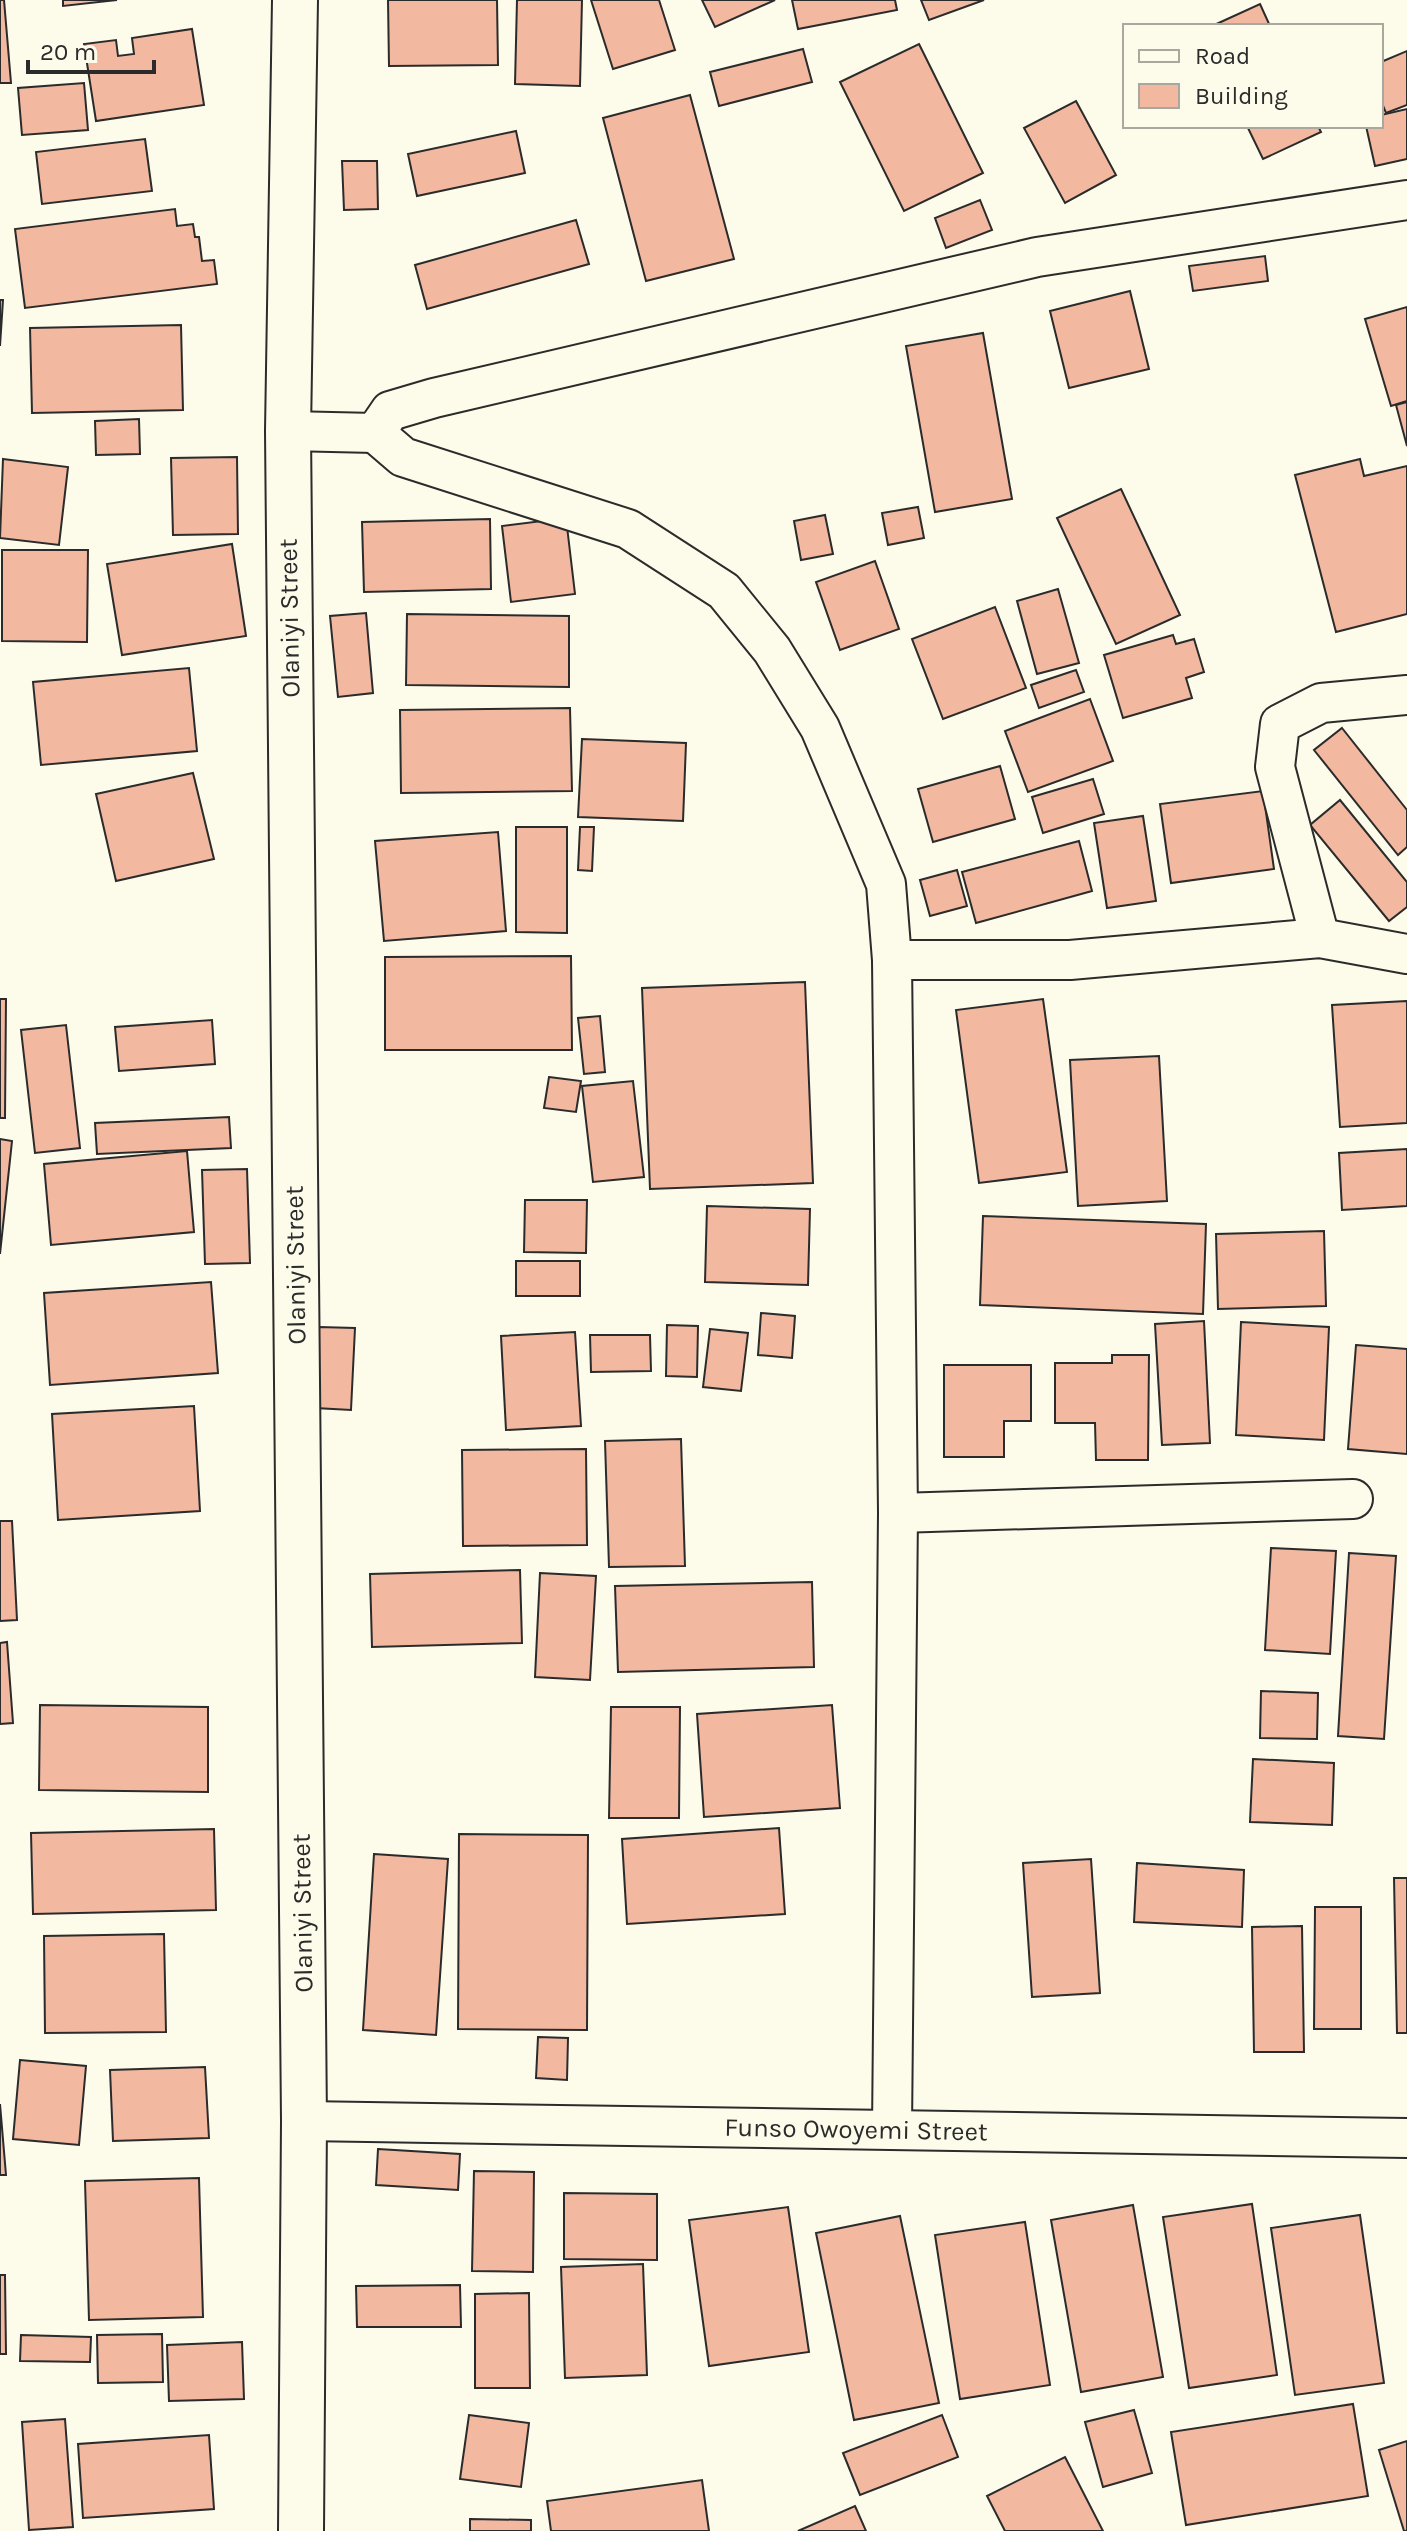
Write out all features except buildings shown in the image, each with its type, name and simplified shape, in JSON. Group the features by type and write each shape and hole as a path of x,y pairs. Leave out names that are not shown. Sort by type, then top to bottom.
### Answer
{"street":[{"name":"Olaniyi Street","path":"295,0 288,431 304,2121 301,2531"},
{"path":"375,433 390,411 434,398 1037,257 1407,200"},
{"path":"288,431 375,433 403,457 628,529 724,591 772,650 820,728 886,884 892,960 898,1513 892,2130"},
{"path":"1320,938 1275,767 1280,724 1321,703 1407,695"},
{"path":"892,960 1070,960 1320,938 1407,954"},
{"path":"898,1513 1353,1499"},
{"name":"Funso Owoyemi Street","path":"304,2121 1407,2138"}]}
